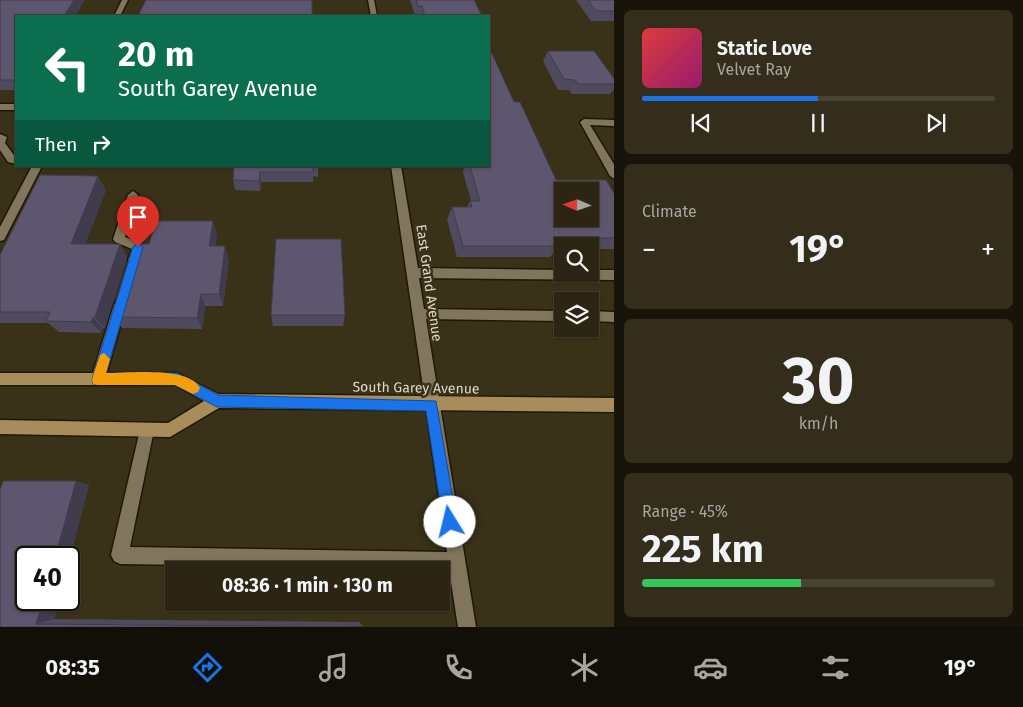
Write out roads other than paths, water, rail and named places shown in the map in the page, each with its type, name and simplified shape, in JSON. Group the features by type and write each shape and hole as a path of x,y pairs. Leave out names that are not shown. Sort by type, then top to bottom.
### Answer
{"main road":[{"name":"South Garey Avenue","path":"0,380 177,379 217,401 432,405 614,405"},
{"path":"0,427 170,430 217,401"}],"street":[{"path":"118,15 125,0"},
{"path":"371,0 374,15"},
{"path":"0,106 15,107"},
{"path":"614,123 584,122 614,176"},
{"path":"0,136 2,137 0,143 11,160 15,161"},
{"path":"0,237 36,167"},
{"name":"East Grand Avenue","path":"396,167 467,627"},
{"path":"130,275 138,247 119,239 133,195"},
{"path":"412,273 614,275"},
{"path":"98,379 124,294"},
{"path":"418,314 554,316"},
{"path":"599,316 614,317"},
{"path":"147,430 120,555 456,561"}]}
